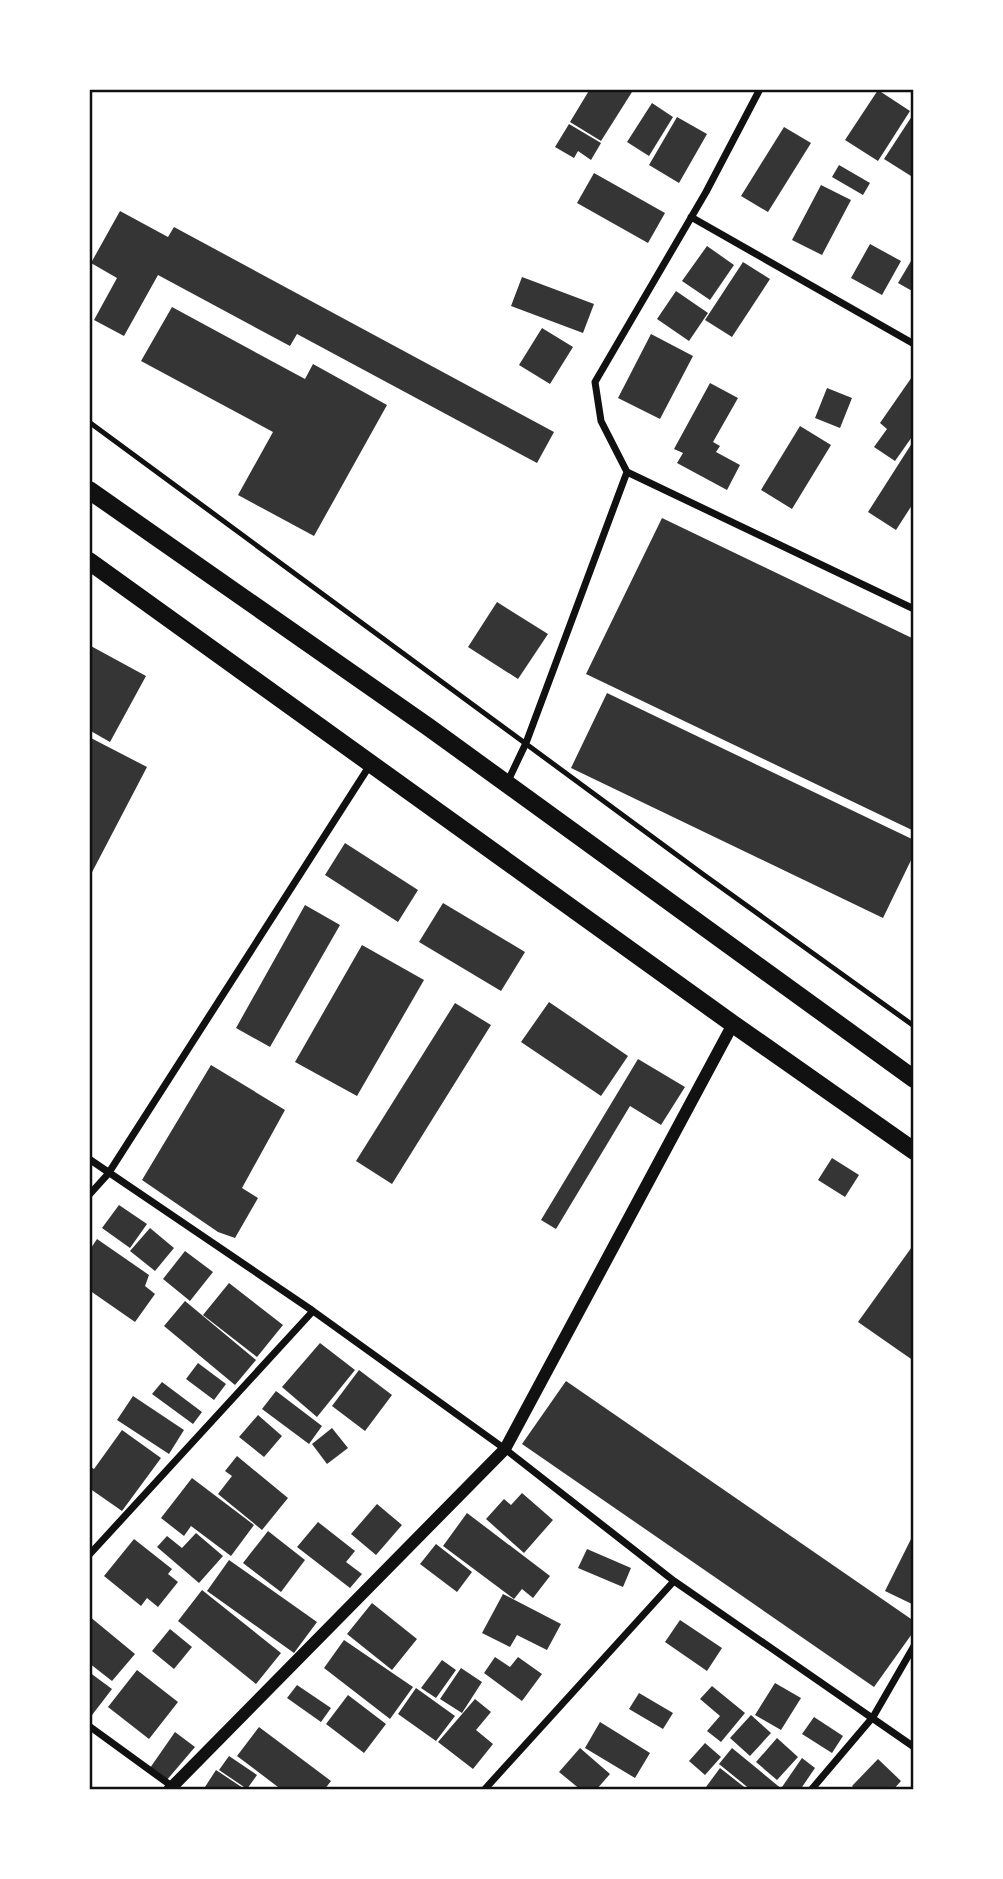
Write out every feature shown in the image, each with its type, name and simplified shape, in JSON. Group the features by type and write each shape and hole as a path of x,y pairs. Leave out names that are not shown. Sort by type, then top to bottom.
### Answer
{"main road":[{"path":"89,490 507,784 914,1079"},
{"path":"89,561 914,1151"}],"street":[{"path":"760,89 691,217 595,382 601,421 628,471 914,609"},
{"path":"691,217 914,344"},
{"path":"507,784 527,743 628,471"},
{"path":"89,1195 108,1174 370,764"},
{"path":"89,1726 172,1788 505,1449 733,1024"},
{"path":"89,1159 313,1311 505,1449 674,1581 914,1747"},
{"path":"89,1555 313,1311"},
{"path":"484,1790 674,1581"},
{"path":"811,1790 873,1717 914,1646"}],"lane":[{"path":"89,422 914,1026"}],"building":[{"path":"590,89 626,89 632,92 601,141 570,122"},
{"path":"878,90 910,111 878,161 845,140"},
{"path":"652,103 673,117 649,156 627,142"},
{"path":"914,113 914,171 911,176 884,159"},
{"path":"677,117 707,134 679,183 649,165"},
{"path":"569,124 601,143 591,160 578,151 574,158 555,147"},
{"path":"784,127 811,143 768,212 741,196"},
{"path":"839,165 870,183 863,195 832,177"},
{"path":"594,173 665,213 648,243 577,203"},
{"path":"821,185 851,200 822,255 792,240"},
{"path":"120,211 168,237 174,227 554,432 537,463 297,334 290,346 158,275 124,336 94,320 117,278 91,263"},
{"path":"870,244 901,261 882,295 851,278"},
{"path":"707,246 734,265 710,300 682,281"},
{"path":"914,256 914,292 898,283"},
{"path":"743,262 770,279 732,337 705,320"},
{"path":"522,277 594,304 583,333 511,306"},
{"path":"676,291 708,313 689,341 657,319"},
{"path":"172,307 305,379 313,364 387,405 314,536 238,495 273,432 141,361"},
{"path":"542,328 573,347 550,384 519,365"},
{"path":"651,334 693,356 660,419 618,398"},
{"path":"914,374 914,434 895,461 874,447 887,429 880,423"},
{"path":"710,383 738,398 713,442 720,446 716,452 740,465 727,490 677,463 683,453 674,449"},
{"path":"827,388 852,398 840,428 815,418"},
{"path":"800,426 831,445 792,509 761,490"},
{"path":"914,440 914,502 896,530 868,512"},
{"path":"662,518 914,639 914,831 586,674"},
{"path":"497,602 548,634 518,679 468,647"},
{"path":"89,645 146,676 110,742 89,730"},
{"path":"607,693 914,840 914,854 883,918 571,768"},
{"path":"89,737 147,767 89,878"},
{"path":"345,843 418,890 398,922 325,875"},
{"path":"443,903 525,952 501,991 419,942"},
{"path":"305,905 340,925 270,1047 236,1028"},
{"path":"362,945 424,980 357,1096 295,1062"},
{"path":"549,1002 628,1056 601,1096 521,1042"},
{"path":"455,1003 491,1025 392,1184 356,1161"},
{"path":"638,1059 685,1087 661,1125 630,1106 556,1229 541,1220"},
{"path":"211,1065 285,1110 242,1188 258,1198 235,1238 218,1232 142,1180"},
{"path":"832,1158 859,1175 845,1197 818,1180"},
{"path":"119,1205 147,1224 130,1248 102,1228"},
{"path":"150,1228 174,1248 155,1271 130,1251"},
{"path":"97,1239 149,1275 145,1286 155,1294 135,1322 89,1290 89,1251"},
{"path":"914,1244 914,1361 858,1322"},
{"path":"185,1251 213,1272 190,1301 163,1279"},
{"path":"229,1283 283,1325 257,1357 203,1315"},
{"path":"185,1301 256,1360 235,1385 164,1326"},
{"path":"320,1343 355,1370 317,1417 282,1387"},
{"path":"198,1363 226,1384 214,1400 186,1379"},
{"path":"359,1370 392,1395 365,1431 332,1406"},
{"path":"566,1381 914,1621 914,1631 874,1687 522,1444"},
{"path":"162,1382 202,1412 193,1424 152,1394"},
{"path":"276,1391 322,1426 309,1444 262,1409"},
{"path":"133,1396 184,1430 169,1454 117,1420"},
{"path":"258,1415 282,1436 264,1457 239,1437"},
{"path":"332,1428 348,1448 327,1464 312,1444"},
{"path":"122,1430 161,1458 122,1511 89,1488 89,1466 94,1469"},
{"path":"237,1456 288,1498 262,1530 218,1494 232,1476 225,1471"},
{"path":"192,1478 254,1525 231,1556 191,1526 184,1536 161,1518"},
{"path":"522,1493 553,1520 524,1553 486,1519 504,1499 511,1505"},
{"path":"377,1504 402,1525 376,1555 351,1534"},
{"path":"467,1513 550,1576 533,1598 522,1589 514,1599 443,1546"},
{"path":"318,1522 355,1551 346,1562 362,1574 350,1588 297,1547"},
{"path":"268,1531 305,1560 281,1592 243,1563"},
{"path":"196,1533 223,1556 199,1583 157,1547 167,1536 182,1548"},
{"path":"914,1533 914,1605 885,1591"},
{"path":"134,1539 172,1569 168,1574 178,1582 158,1607 147,1598 141,1606 104,1576"},
{"path":"436,1544 472,1572 457,1592 420,1564"},
{"path":"587,1549 631,1568 623,1587 578,1568"},
{"path":"229,1560 317,1622 294,1653 207,1591"},
{"path":"202,1590 281,1653 256,1684 178,1621"},
{"path":"503,1594 561,1624 547,1650 517,1635 510,1647 482,1633"},
{"path":"372,1603 417,1639 392,1670 347,1634"},
{"path":"89,1616 135,1654 112,1681 89,1663"},
{"path":"680,1620 722,1648 707,1671 665,1642"},
{"path":"170,1629 192,1647 174,1669 152,1651"},
{"path":"344,1640 413,1687 390,1719 324,1668"},
{"path":"495,1657 510,1667 518,1657 542,1674 522,1701 484,1673"},
{"path":"442,1660 456,1670 436,1698 421,1688"},
{"path":"461,1668 482,1682 462,1713 440,1699"},
{"path":"137,1670 178,1702 149,1739 108,1707"},
{"path":"89,1672 112,1689 89,1719"},
{"path":"775,1683 801,1698 781,1730 755,1715"},
{"path":"297,1685 331,1708 321,1722 287,1698"},
{"path":"712,1686 745,1713 721,1742 707,1731 720,1716 700,1699"},
{"path":"416,1688 455,1716 436,1741 398,1714"},
{"path":"639,1693 673,1713 663,1729 629,1709"},
{"path":"348,1695 386,1724 364,1753 326,1724"},
{"path":"475,1699 491,1712 476,1730 493,1744 473,1769 438,1742"},
{"path":"751,1715 771,1733 750,1756 730,1738"},
{"path":"814,1717 843,1736 832,1753 802,1734"},
{"path":"600,1722 650,1753 635,1778 585,1748"},
{"path":"259,1727 331,1781 324,1790 282,1790 237,1756"},
{"path":"175,1732 195,1747 166,1781 150,1768"},
{"path":"777,1738 798,1757 777,1780 756,1762"},
{"path":"705,1743 721,1757 705,1775 689,1761"},
{"path":"580,1748 610,1774 596,1790 581,1790 559,1772"},
{"path":"732,1748 783,1790 751,1790 719,1764"},
{"path":"229,1756 257,1775 247,1789 219,1770"},
{"path":"802,1758 815,1768 800,1790 786,1790 782,1787"},
{"path":"878,1759 901,1781 893,1790 857,1790 852,1786"},
{"path":"720,1768 748,1790 710,1790 706,1787"},
{"path":"216,1770 243,1788 242,1790 203,1790"}]}
